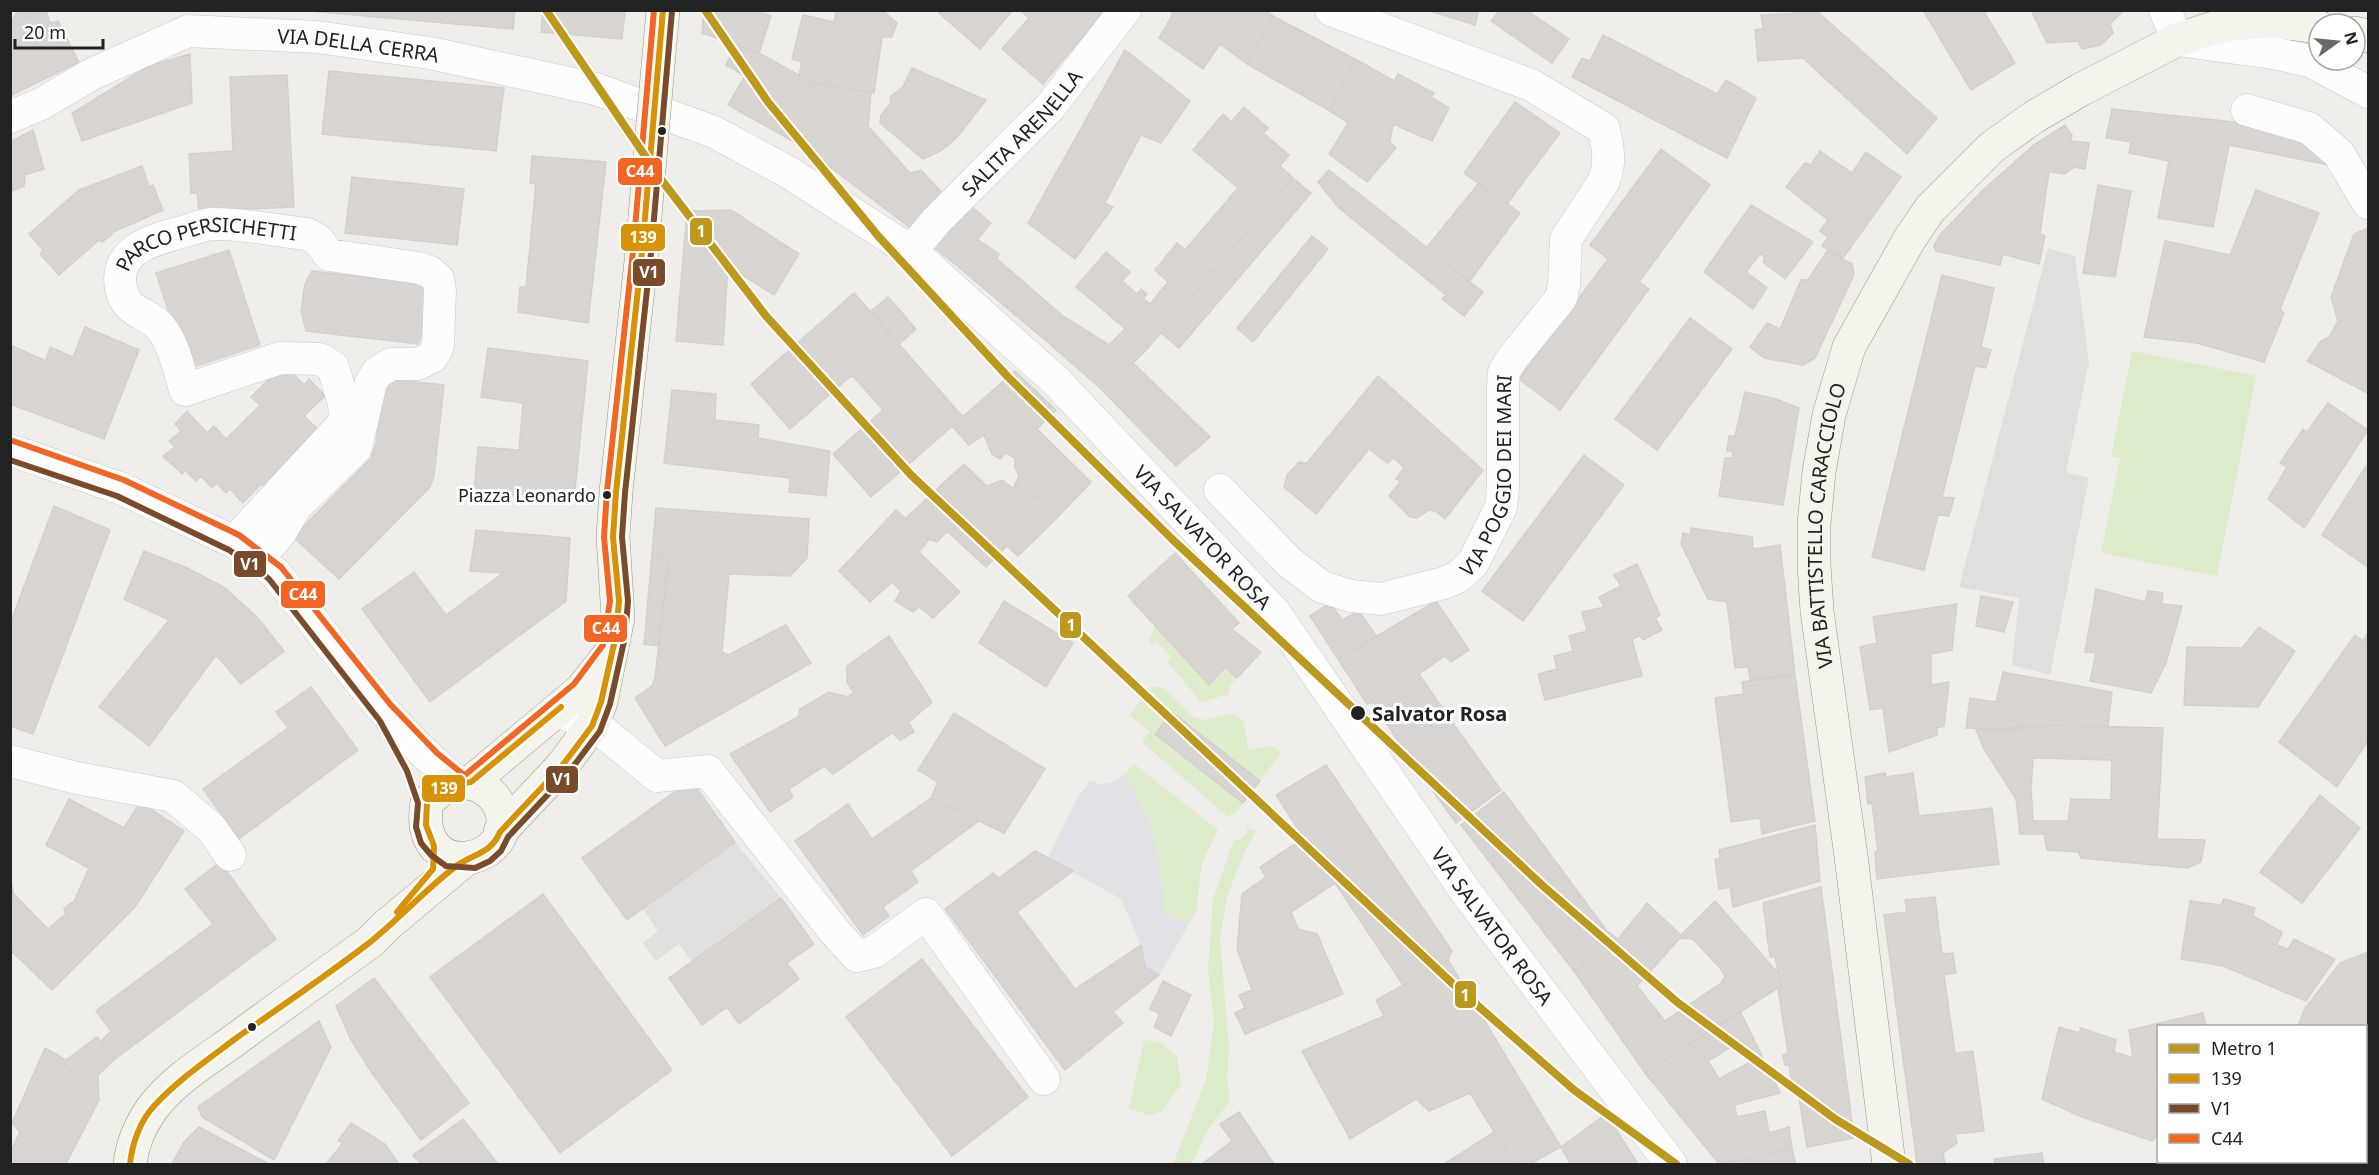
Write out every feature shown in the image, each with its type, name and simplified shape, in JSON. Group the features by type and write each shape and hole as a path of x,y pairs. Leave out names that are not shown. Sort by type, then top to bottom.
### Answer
{"street":[{"path":"500,832 562,766 592,726 601,702 612,649 619,601 613,537 616,492 648,184 663,10"},
{"name":"SALITA ARENELLA","path":"911,251 937,220 1050,107 1125,10"},
{"name":"VIA POGGIO DEI MARI","path":"1220,490 1305,576 1322,586 1351,596 1381,599 1419,591 1444,583 1467,570 1482,548 1501,507 1504,372 1561,298 1564,285 1566,239 1604,181 1610,160 1604,129 1531,85 1331,10"},
{"path":"2165,10 2177,40 2273,53 2310,61 2368,92"},
{"name":"VIA BATTISTELLO CARACCIOLO","path":"1889,1164 1851,856 1817,610 1814,524 1819,472 1834,394 1849,347 1909,240 1930,209 1992,147 2034,117 2080,90 2177,40 2231,24 2271,21 2307,26"},
{"name":"VIA DELLA CERRA","path":"10,117 40,104 92,74 188,31 317,37 430,53 596,90 714,132"},
{"path":"2247,110 2309,128 2339,154 2368,203"},
{"name":"VIA SALVATOR ROSA","path":"714,132 788,172 911,251 1056,381 1275,613 1466,892 1671,1164"},
{"name":"PARCO PERSICHETTI","path":"215,223 308,234 318,240 329,255 419,268 430,272 438,279 440,290 438,346 432,357 418,364 391,364 378,372 371,382 356,448 296,507 280,533 246,551 345,422 344,404 333,367 320,359 280,358 185,390 170,344 160,325 136,312 124,297 121,283 122,268 132,252 151,239 215,223"},
{"path":"10,450 120,488 246,551 275,573 388,716 437,765 464,782 486,789 495,798 501,810 503,824 495,844 485,853 466,859 378,933 170,1090 152,1108 141,1126 131,1151 130,1164"},
{"path":"427,802 445,786 464,782 558,710 581,690 612,649"},
{"path":"558,710 602,731 657,776 708,771 835,932 857,956 874,952 926,914 1044,1079"},
{"path":"388,716 415,767 427,802 425,825 429,838 434,846 448,857 466,859"},
{"path":"10,761 77,778 173,796 211,828 230,855"},
{"path":"378,933 433,869 434,846"}],"green space":[{"path":"2132,351 2256,376 2217,576 2101,553 2120,458 2111,456"},
{"path":"1155,626 1209,685 1225,667 1237,678 1229,687 1229,694 1201,702 1167,661 1171,658 1157,641 1152,645 1149,641"},
{"path":"1163,687 1192,716 1202,720 1233,714 1243,721 1249,750 1272,746 1281,753 1237,811 1228,817 1142,742 1150,732 1130,715 1148,689"},
{"path":"1134,764 1218,830 1202,863 1196,912 1189,924 1164,914 1153,841 1141,806 1125,774"},
{"path":"1246,827 1256,831 1245,851 1227,897 1220,937 1229,1050 1227,1080 1230,1101 1207,1131 1192,1164 1173,1164 1206,1080 1214,1023 1208,968 1213,899 1234,840 1243,837 1247,831"},
{"path":"1144,1040 1161,1043 1177,1057 1181,1084 1163,1111 1149,1115 1129,1108"}],"shaded area":[{"path":"2048,248 2075,256 2089,362 2066,472 2089,478 2050,675 2012,665 2019,598 1959,587"},
{"path":"1125,774 1136,792 1154,837 1161,873 1164,913 1189,924 1159,975 1145,967 1141,945 1121,899 1048,858 1080,793 1089,781 1099,784 1111,783"},
{"path":"735,842 781,898 692,962 679,944 656,961 643,943 658,931 642,908"}],"building":[{"path":"18,10 46,11 50,23 58,21 79,62 10,96 10,25"},
{"path":"298,10 515,10 513,29"},
{"path":"543,10 625,10 622,39 541,32"},
{"path":"704,10 755,10 771,16 759,53 702,33"},
{"path":"836,10 882,10 897,23 892,37 882,37 874,93 806,81 799,75 802,62 792,59 803,15 834,22"},
{"path":"941,10 1013,10 980,49 939,13"},
{"path":"1020,10 1105,10 1043,84 1002,49 1029,18"},
{"path":"1169,10 1265,10 1273,16 1247,64 1220,44 1203,69 1159,38 1173,14"},
{"path":"1427,10 1479,10 1475,25"},
{"path":"1500,10 1526,10 1569,39 1552,63 1491,21"},
{"path":"1923,10 1983,10 2015,63 1971,90"},
{"path":"2031,10 2124,10 2110,24 2113,33 2101,45 2082,49 2078,41 2047,43"},
{"path":"1818,12 1937,118 1907,154 1803,58 1758,61 1755,30 1763,29 1761,15"},
{"path":"1273,16 1355,59 1330,111 1247,64"},
{"path":"1603,35 1717,94 1726,80 1756,98 1727,158 1572,77 1582,58 1590,61"},
{"path":"736,45 759,53 799,75 818,91 832,112 805,148 728,105 745,76 726,65"},
{"path":"1125,50 1190,101 1161,143 1141,135 1105,203 1113,207 1075,259 1028,223"},
{"path":"190,54 192,103 82,141 72,113 149,66"},
{"path":"1355,59 1394,81 1398,74 1434,93 1431,97 1449,108 1432,141 1393,124 1390,142 1396,148 1367,182 1329,154 1348,123 1330,111"},
{"path":"912,68 986,100 958,136 942,150 923,159 880,123 881,115 891,103 890,97 903,87"},
{"path":"329,71 504,88 496,151 322,134"},
{"path":"287,75 294,207 199,211 197,193 191,193 189,154 233,151 230,77"},
{"path":"806,81 871,93 868,126 910,173 921,170 943,194 922,221 909,227 805,148 832,112 818,91"},
{"path":"1515,102 1560,133 1507,204 1464,173"},
{"path":"1244,107 1268,128 1263,133 1289,155 1280,166 1293,178 1212,273 1185,250 1238,188 1193,150 1223,114 1231,122"},
{"path":"2112,109 2290,128 2334,166 2229,145 2213,227 2158,218 2169,161 2129,153 2131,142 2106,138"},
{"path":"2065,125 2072,135 2071,141 2089,143 2085,169 2074,167 2065,174 2049,172 2040,234 2045,236 2039,264 2003,254 2000,265 1936,251 1934,246 1939,236 1984,189 2035,144"},
{"path":"33,130 44,169 25,175 24,186 10,192 10,142"},
{"path":"1661,149 1710,185 1639,282 1590,245"},
{"path":"1820,151 1852,173 1866,152 1901,177 1843,258 1822,246 1828,237 1820,231 1828,220 1786,187 1805,163 1811,165"},
{"path":"532,156 606,162 588,323 518,312 520,287 526,287 536,184 530,183"},
{"path":"142,166 149,187 153,185 163,210 111,233 112,235 102,242 99,240 59,275 40,254 43,250 29,234 79,190"},
{"path":"1329,170 1483,292 1464,316 1442,299 1446,295 1339,208 1318,182"},
{"path":"352,177 464,189 457,245 345,233"},
{"path":"1293,178 1311,193 1179,348 1161,333"},
{"path":"1479,183 1520,213 1469,282 1427,247"},
{"path":"2098,185 2131,191 2115,277 2083,273"},
{"path":"2256,190 2319,213 2280,309 2284,313 2264,362 2197,343 2144,337 2165,241 2230,255"},
{"path":"967,203 991,223 956,265 931,245"},
{"path":"1751,205 1813,242 1785,279 1763,262 1765,258 1761,253 1746,272 1767,288 1753,309 1704,272"},
{"path":"731,210 799,254 774,295 728,266 723,345 676,341 687,211"},
{"path":"2368,228 2367,393 2307,361 2321,341 2329,337 2338,321 2331,297 2354,234"},
{"path":"1312,236 1328,249 1253,342 1237,328"},
{"path":"977,239 999,254 997,259 1063,316 1045,340 956,265"},
{"path":"1177,243 1212,273 1148,348 1076,287 1106,252 1130,272 1122,281 1137,294 1141,289 1147,294 1143,298 1150,304 1168,282 1155,270"},
{"path":"229,250 260,345 187,369 156,273"},
{"path":"1827,251 1852,264 1854,275 1815,358 1803,365 1764,358 1750,347 1767,323 1780,329 1801,280 1808,280"},
{"path":"1608,259 1649,289 1560,410 1519,379"},
{"path":"312,271 424,284 425,326 418,344 306,331 301,311 305,284"},
{"path":"1942,275 1994,288 1981,347 1991,350 1986,368 1975,366 1942,497 1954,498 1949,516 1938,515 1924,570 1872,557"},
{"path":"854,293 963,417 871,497 833,454 883,410 852,375 790,429 751,384"},
{"path":"888,297 916,329 899,344 871,311"},
{"path":"1063,316 1109,345 1125,329 1148,348 1133,363 1210,437 1176,466 1099,387 1045,340"},
{"path":"1690,318 1732,349 1657,450 1615,419"},
{"path":"85,327 139,350 104,439 10,404 10,345 46,361 50,347 73,357"},
{"path":"488,348 588,361 574,500 474,493 478,447 519,450 523,403 481,397"},
{"path":"279,369 286,376 291,371 304,385 309,379 325,396 304,416 324,435 269,490 261,484 243,503 230,489 226,493 217,483 212,488 201,476 196,481 185,470 182,474 163,456 175,447 169,441 181,431 175,424 187,411 207,433 214,426 226,439 260,405 251,397"},
{"path":"1015,371 1056,410 1037,429 1091,482 1056,519 1036,495 1030,499 1015,484 1019,476 1015,467 1015,458 1006,453 1000,459 992,454 984,435 969,445 952,426"},
{"path":"1378,376 1483,470 1445,519 1437,512 1429,510 1417,518 1410,517 1389,496 1401,481 1396,479 1404,468 1394,458 1387,463 1369,449 1316,514 1284,487 1287,475 1299,462 1307,463"},
{"path":"383,379 444,385 434,476 430,487 339,579 293,537 371,458 376,444"},
{"path":"672,390 716,394 715,420 759,425 758,438 830,451 826,496 789,492 790,478 664,463"},
{"path":"1745,392 1776,399 1799,408 1783,505 1719,496 1725,458 1732,458 1733,452 1727,451 1729,436 1735,436"},
{"path":"2328,403 2368,430 2304,528 2268,499 2287,467 2280,463 2303,429 2307,432"},
{"path":"1584,455 1624,485 1523,621 1482,591"},
{"path":"964,464 987,486 1002,480 1014,489 1015,484 1030,499 1036,495 1056,519 1018,556 1007,546 986,567 947,531 937,542 929,539 906,518"},
{"path":"2368,466 2368,567 2322,535"},
{"path":"54,506 110,530 33,734 10,726 10,624"},
{"path":"656,508 809,519 807,558 790,576 729,574 722,652 728,655 786,625 811,663 665,746 635,698 652,686 655,678 669,556 652,554"},
{"path":"896,510 929,539 919,552 960,592 933,618 919,607 913,612 895,601 901,591 892,582 870,602 839,571"},
{"path":"1691,528 1752,537 1753,549 1780,545 1795,674 1750,680 1748,667 1735,668 1727,602 1708,599 1681,544 1683,533 1690,535"},
{"path":"476,530 570,538 566,601 430,702 362,609 414,572 446,615 503,573 470,571"},
{"path":"144,551 185,567 224,587 257,617 284,651 241,684 216,655 149,746 99,707 169,620 124,599"},
{"path":"1175,553 1239,623 1232,629 1261,652 1237,678 1225,667 1209,685 1128,596"},
{"path":"652,554 669,556 659,646 644,644"},
{"path":"1637,564 1660,615 1655,618 1662,630 1643,640 1640,636 1632,639 1642,676 1545,700 1538,674 1557,669 1554,656 1573,651 1569,636 1587,631 1582,612 1604,607 1599,597 1621,586 1614,575"},
{"path":"2096,589 2145,602 2148,591 2163,593 2162,604 2182,606 2166,663 2151,693 2090,681 2096,653 2085,652"},
{"path":"1981,596 2013,602 2004,632 1976,626"},
{"path":"1004,601 1073,643 1046,687 979,643"},
{"path":"1436,601 1469,650 1451,662 1445,656 1419,674 1452,722 1406,754 1373,702 1367,704 1338,659"},
{"path":"1330,603 1342,620 1359,611 1377,637 1338,659 1310,616"},
{"path":"1957,604 1952,650 1931,654 1931,685 1949,682 1944,726 1937,728 1937,735 1889,752 1883,708 1870,710 1860,647 1877,643 1873,617"},
{"path":"2259,627 2295,651 2258,707 2184,705 2187,647 2242,648"},
{"path":"2368,632 2368,741 2337,787 2279,742 2355,635 2363,641"},
{"path":"889,636 932,702 909,722 914,732 900,740 892,733 833,774 824,766 789,789 793,797 770,812 730,754 798,717 800,709 829,692 847,697 854,693 847,682 847,666"},
{"path":"2003,672 2112,692 2108,726 1966,728 1970,698 1996,702"},
{"path":"1795,675 1815,821 1762,834 1760,818 1731,822 1715,698 1744,694 1742,682"},
{"path":"311,687 358,750 239,839 203,789 288,728 276,712"},
{"path":"1172,712 1260,781 1243,803 1155,734"},
{"path":"954,713 1045,769 1004,833 931,798 938,782 918,770"},
{"path":"1452,722 1501,790 1456,823 1406,754"},
{"path":"2052,725 2163,728 2157,839 2205,840 2201,862 2187,868 2081,858 2078,852 2047,850 2044,834 2020,834 2016,799 1984,749 1976,730","holes":["2033,758 2112,760 2111,800 2071,799 2068,821 2033,821 2031,788"]},
{"path":"1326,765 1452,951 1448,960 1403,985 1335,883 1291,912 1298,929 1317,934 1343,994 1245,1034 1235,1013 1245,1008 1239,995 1252,990 1237,949 1242,894 1266,877 1260,867 1304,838 1276,795"},
{"path":"1885,773 1886,777 1913,773 1919,816 1992,808 1999,864 1877,879 1875,852 1878,852 1872,803 1868,804 1865,777"},
{"path":"691,780 735,842 627,920 582,858"},
{"path":"1504,792 1607,931 1576,974 1461,825"},
{"path":"2320,795 2360,828 2302,903 2260,872"},
{"path":"931,798 979,821 911,871 918,882 883,907 889,916 863,935 795,841 848,804 872,839"},
{"path":"69,799 124,828 140,802 184,831 135,907 52,990 10,950 10,878 14,894 48,929 66,914 64,908 74,901 89,868 46,845"},
{"path":"1815,825 1820,881 1733,907 1730,887 1719,889 1715,859 1720,858 1719,850"},
{"path":"1035,851 1073,871 1017,912 1075,989 1141,945 1145,967 1159,975 1113,1012 1123,1023 1065,1070 945,909 993,873 999,878"},
{"path":"220,862 276,939 115,1059 101,1041 111,1031 96,1011 213,924 185,889"},
{"path":"1821,887 1854,1138 1807,1147 1797,1086 1791,1079 1789,1066 1785,1065 1783,1055 1788,1053 1778,988 1781,986 1775,957 1770,957 1763,903"},
{"path":"543,894 672,1070 560,1153 430,977"},
{"path":"1935,897 1942,954 1953,953 1956,973 1944,975 1955,1053 1973,1051 1984,1131 1955,1134 1957,1143 1943,1153 1945,1164 1917,1164 1884,915 1907,912 1905,900"},
{"path":"781,898 814,944 787,963 799,979 739,1024 727,1007 702,1025 669,978"},
{"path":"2224,899 2255,908 2253,916 2282,932 2277,945 2288,949 2294,939 2335,959 2306,1001 2223,966 2181,959 2190,901 2221,905"},
{"path":"1715,901 1779,974 1781,986 1645,1073 1576,974 1607,931 1618,939 1647,903 1681,935","holes":["1680,938 1693,939 1725,976 1721,983 1665,1021 1637,986"]},
{"path":"2368,952 2367,1083 2367,1025 2298,1025 2305,1008 2340,963"},
{"path":"922,959 1028,1097 952,1156 846,1017"},
{"path":"1448,960 1513,1068 1470,1093 1429,1111 1416,1099 1350,1139 1302,1051 1384,1016 1376,1000"},
{"path":"374,978 469,1103 421,1140 351,1040 336,1006"},
{"path":"1163,981 1191,995 1171,1036 1154,1027 1160,1014 1150,1009"},
{"path":"1740,1011 1780,1093 1734,1105 1737,1117 1765,1111 1769,1133 1789,1127 1792,1149 1719,1164 1645,1073","holes":["1739,1042 1749,1063 1719,1079 1708,1061"]},
{"path":"2203,1013 2206,1025 2157,1025 2157,1136 2152,1141 2082,1117 2042,1099 2059,1027 2079,1033 2081,1028 2116,1040 2114,1052 2133,1058 2129,1030"},
{"path":"319,1021 331,1047 274,1160 202,1117 198,1107"},
{"path":"97,1037 115,1059 98,1075 99,1100 68,1077 71,1070 64,1065 66,1060"},
{"path":"45,1048 66,1060 64,1065 71,1070 68,1077 99,1100 66,1164 10,1164 10,1149 20,1132 12,1123"},
{"path":"1513,1068 1561,1147 1530,1164 1514,1164 1470,1093"},
{"path":"1239,1112 1274,1164 1202,1164 1232,1141 1220,1124"},
{"path":"1606,1114 1638,1164 1570,1164 1561,1147"},
{"path":"463,1119 498,1164 421,1164 413,1155"},
{"path":"351,1123 385,1144 399,1164 326,1164 343,1143 338,1141"},
{"path":"199,1127 269,1164 172,1164 184,1142"},
{"path":"1494,1132 1514,1164 1444,1164"},
{"path":"2368,1143 2368,1164 2358,1164 2367,1163"},
{"path":"1792,1149 1796,1164 1719,1164"},
{"path":"2042,1153 2044,1164 1995,1164 1994,1159"}],"metro line":[{"name":"1","path":"546,10 660,178 766,316 912,476 1453,984 1574,1090 1676,1164"},
{"name":"1","path":"705,10 768,102 879,237 1008,377 1172,539 1543,886 1677,1002 1835,1119 1909,1164"}],"transit line":[{"name":"C44","path":"465,775 574,684 603,645 610,601 604,537 607,491 633,251 654,10"},
{"name":"139","path":"130,1164 141,1126 149,1112 163,1097 235,1039 369,943 455,867 492,845 500,832 562,766 592,726 601,702 616,635 619,601 613,537 616,492 642,252 663,10"},
{"name":"V1","path":"10,460 117,496 229,550 269,579 380,721 407,771 418,803 416,827 421,843 431,855 446,866 475,868 490,861 501,851 508,837 569,772 600,731 610,704 625,637 628,601 622,537 625,493 651,253 672,11"},
{"name":"C44","path":"13,441 124,480 239,535 281,567 390,704 437,753 464,775"},
{"name":"139","path":"397,912 433,869 434,846 426,825 427,802 447,786 471,782 561,707"}],"place":[{"name":"Piazza Leonardo","path":"607,495"},
{"name":"Salvator Rosa","path":"1358,713"}]}
